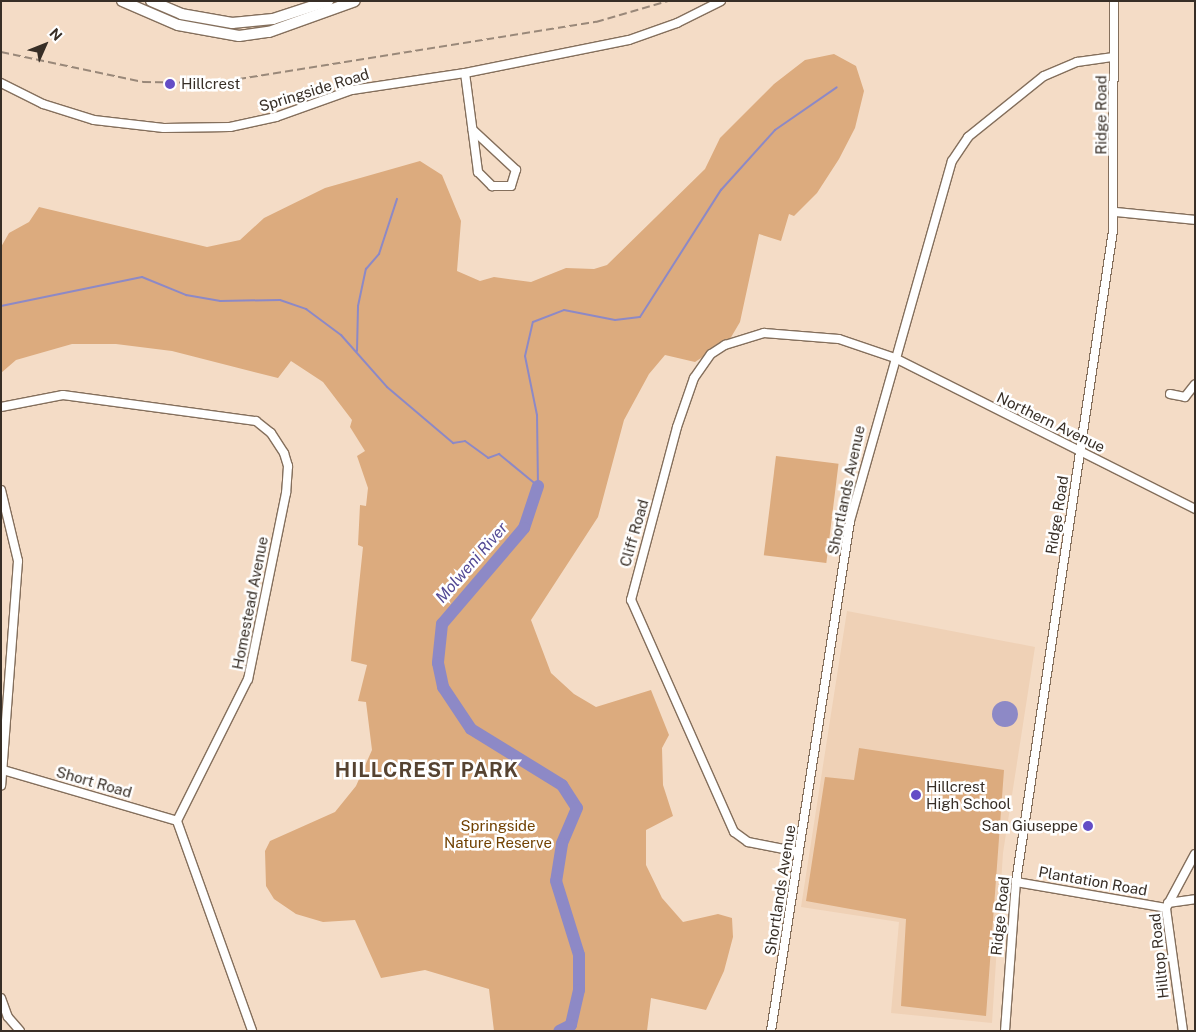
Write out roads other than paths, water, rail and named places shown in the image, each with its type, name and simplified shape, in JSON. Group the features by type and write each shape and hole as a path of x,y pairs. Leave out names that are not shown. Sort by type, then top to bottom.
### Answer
{"main road":[{"path":"122,1 160,19 239,36 285,27 356,1"},
{"path":"151,1 213,21 258,22 328,1"}],"street":[{"name":"Springside Road","path":"1,83 52,108 94,120 141,127 212,129 276,117 352,90 465,73 629,40 677,23 720,1"},
{"name":"Ridge Road","path":"1005,1031 1016,882 1114,212 1114,1"},
{"path":"160,19 166,5"},
{"name":"Shortlands Avenue","path":"771,1031 850,522 949,170 961,145 1044,76 1077,62 1114,57"},
{"path":"465,73 472,130 480,176 497,188 511,186 516,170 472,130"},
{"path":"1114,212 1195,220"},
{"name":"Cliff Road","path":"799,852 753,844 734,832 634,610 631,594 685,403 711,354 748,338 782,333 839,338 896,358"},
{"name":"Northern Avenue","path":"896,358 1195,509"},
{"path":"1170,394 1185,397 1195,384"},
{"name":"Homestead Avenue","path":"1,407 63,395 256,421 271,433 284,453 286,493 248,679 177,821"},
{"path":"1,490 18,561 1,785"},
{"name":"Short Road","path":"3,770 177,821"},
{"path":"177,821 252,1031"},
{"name":"Hilltop Road","path":"1183,1031 1167,906 1195,854"},
{"name":"Plantation Road","path":"1016,882 1167,906 1195,898"},
{"path":"1,998 8,1017 20,1031"}],"waterway":[{"path":"538,486 537,415 525,356 533,322 564,310 615,320 640,317 721,190 775,130 837,87"},
{"path":"357,351 358,306 366,269 379,254 397,199"},
{"path":"1,306 142,277 186,295 220,301 280,300 306,309 341,335 387,387 453,443 465,441 488,458 499,454 538,486"},
{"name":"Molweni River","path":"538,486 524,528 442,624 438,663 443,687 471,729 562,785 577,808 562,844 556,881 579,955 579,990 571,1025 559,1031"}],"railway":[{"path":"1,52 143,82 214,83 596,22 668,1"}],"place":[{"name":"Hillcrest","path":"170,84"},
{"name":"Hillcrest High School","path":"916,795"},
{"name":"San Giuseppe","path":"1088,826"}],"district":[{"name":"HILLCREST PARK","path":"427,770"}],"park label":[{"name":"Springside Nature Reserve","path":"498,834"}]}
